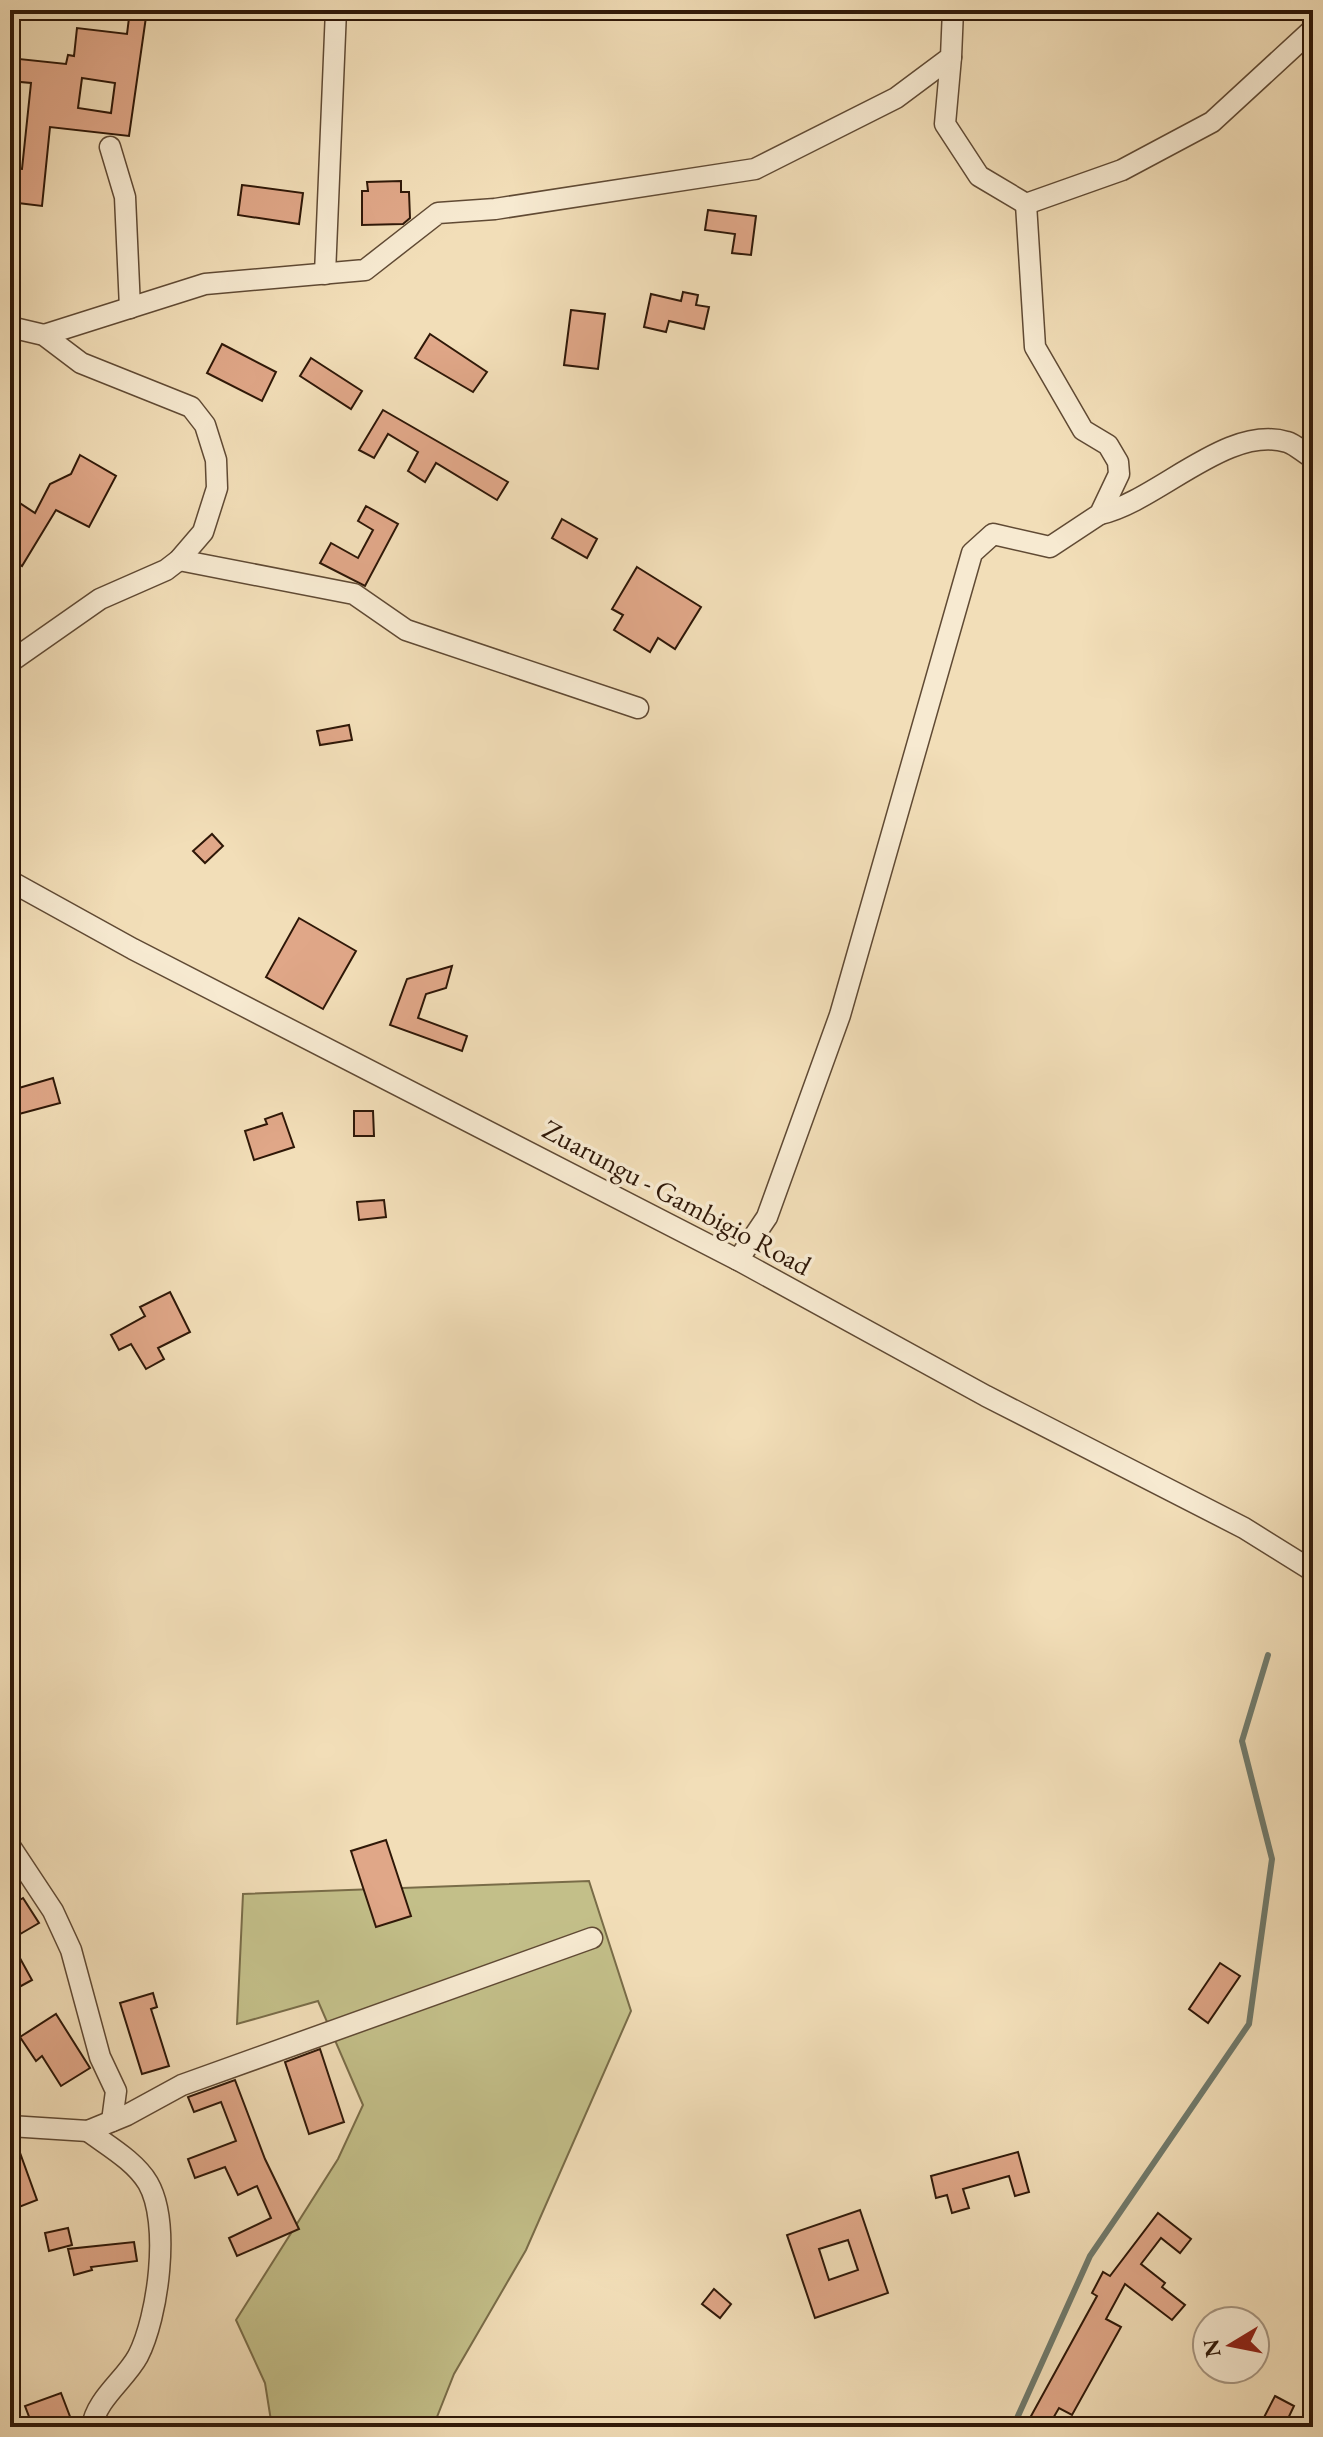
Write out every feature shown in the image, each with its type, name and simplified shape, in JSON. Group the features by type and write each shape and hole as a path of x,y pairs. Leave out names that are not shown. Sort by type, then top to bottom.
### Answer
{"street":[{"path":"325,274 336,10"},
{"path":"953,10 945,124 979,176 1026,204"},
{"path":"1026,204 1122,170 1212,122 1313,29"},
{"path":"44,335 205,284 365,270 438,213 495,209 755,169 896,98 951,57"},
{"path":"110,147 125,197 130,308"},
{"path":"1026,204 1035,347 1083,430 1108,445 1118,462 1119,474 1100,514"},
{"path":"10,327 44,335 81,363 191,407 205,425 216,460 217,488 203,532 179,560 166,570 100,599 10,662"},
{"path":"738,1260 767,1217 840,1015 972,553 993,534 1050,547 1100,514 1125,508 1240,441 1287,442 1313,458"},
{"path":"179,560 354,594 406,630 638,708"},
{"name":"Zuarungu - Gambigio Road","path":"10,881 133,949 738,1260 986,1396 1244,1528 1313,1571"},
{"path":"10,1846 53,1911 71,1950 100,2057 116,2091 112,2121"},
{"path":"10,2126 88,2131 182,2085 592,1938"},
{"path":"88,2131 129,2162 147,2182 158,2209 159,2261 148,2333 127,2375 94,2417 92,2427"}],"shaded area":[{"path":"589,1881 631,2011 526,2250 454,2374 433,2427 272,2427 265,2383 236,2320 338,2159 363,2105 318,2001 237,2024 243,1894"}],"building":[{"path":"130,10 147,10 129,136 50,127 42,206 10,202 10,168 22,169 31,83 10,81 10,58 66,64 68,55 74,56 77,28 127,34","holes":["82,78 115,83 111,113 78,108"]},
{"path":"401,181 401,192 409,192 410,218 403,224 362,225 362,191 368,191 367,182"},
{"path":"242,185 303,193 299,224 238,215"},
{"path":"708,210 756,216 751,255 732,253 735,234 705,230"},
{"path":"683,292 698,295 696,305 709,307 704,329 669,321 666,332 644,327 651,294 681,301"},
{"path":"571,310 605,314 598,369 564,365"},
{"path":"430,334 487,372 473,392 415,358"},
{"path":"222,344 276,372 262,401 207,373"},
{"path":"311,358 362,391 351,409 300,376"},
{"path":"383,410 508,482 497,500 436,463 425,482 408,471 418,452 388,434 374,458 359,450"},
{"path":"80,455 116,476 89,527 56,510 22,566 10,558 10,516 18,502 35,513 50,484 71,474"},
{"path":"366,506 398,524 365,586 320,563 331,543 358,558 373,530 358,521"},
{"path":"562,519 597,539 587,558 552,538"},
{"path":"637,567 701,607 675,649 658,638 650,652 614,630 623,615 612,609"},
{"path":"349,725 352,740 320,745 317,731"},
{"path":"212,834 223,846 205,863 193,851"},
{"path":"299,918 356,951 323,1009 266,977"},
{"path":"452,966 446,988 426,994 418,1018 467,1036 462,1051 390,1025 407,979"},
{"path":"53,1078 60,1103 19,1114 12,1090"},
{"path":"354,1111 373,1111 374,1136 354,1136"},
{"path":"282,1113 294,1147 254,1160 245,1131 267,1124 265,1119"},
{"path":"384,1200 386,1217 359,1220 357,1202"},
{"path":"170,1292 190,1332 158,1348 164,1359 146,1369 131,1344 119,1350 111,1335 145,1316 140,1307"},
{"path":"386,1840 411,1916 376,1927 351,1851"},
{"path":"23,1898 39,1923 10,1940 10,1906"},
{"path":"10,1940 32,1980 10,1992"},
{"path":"1220,1963 1240,1976 1208,2023 1189,2009"},
{"path":"153,1993 157,2007 151,2009 169,2066 142,2074 120,2003"},
{"path":"56,2014 90,2068 61,2086 42,2056 36,2061 20,2037"},
{"path":"320,2049 344,2122 309,2134 285,2062"},
{"path":"235,2080 265,2159 299,2229 237,2256 229,2238 271,2218 257,2186 238,2195 225,2167 195,2178 188,2159 236,2141 221,2102 194,2112 188,2097"},
{"path":"10,2139 15,2139 37,2200 19,2207 10,2183"},
{"path":"1018,2152 1029,2192 1015,2196 1009,2176 963,2189 969,2208 952,2213 947,2195 936,2198 931,2176"},
{"path":"860,2210 888,2293 815,2318 787,2235","holes":["848,2240 858,2270 829,2280 819,2249"]},
{"path":"1158,2213 1191,2239 1180,2253 1161,2238 1141,2264 1165,2283 1162,2287 1185,2305 1172,2320 1125,2284 1106,2319 1121,2327 1072,2415 1059,2408 1048,2427 1025,2427 1097,2296 1092,2293 1103,2272 1110,2276"},
{"path":"68,2228 72,2245 49,2251 45,2233"},
{"path":"134,2242 137,2261 91,2267 92,2270 74,2275 68,2249"},
{"path":"714,2289 731,2304 720,2318 702,2304"},
{"path":"61,2393 74,2427 33,2427 25,2406"},
{"path":"1275,2396 1294,2406 1284,2427 1259,2427"}],"waterway":[{"path":"1013,2427 1090,2256 1249,2024 1272,1859 1242,1741 1268,1655"}]}
